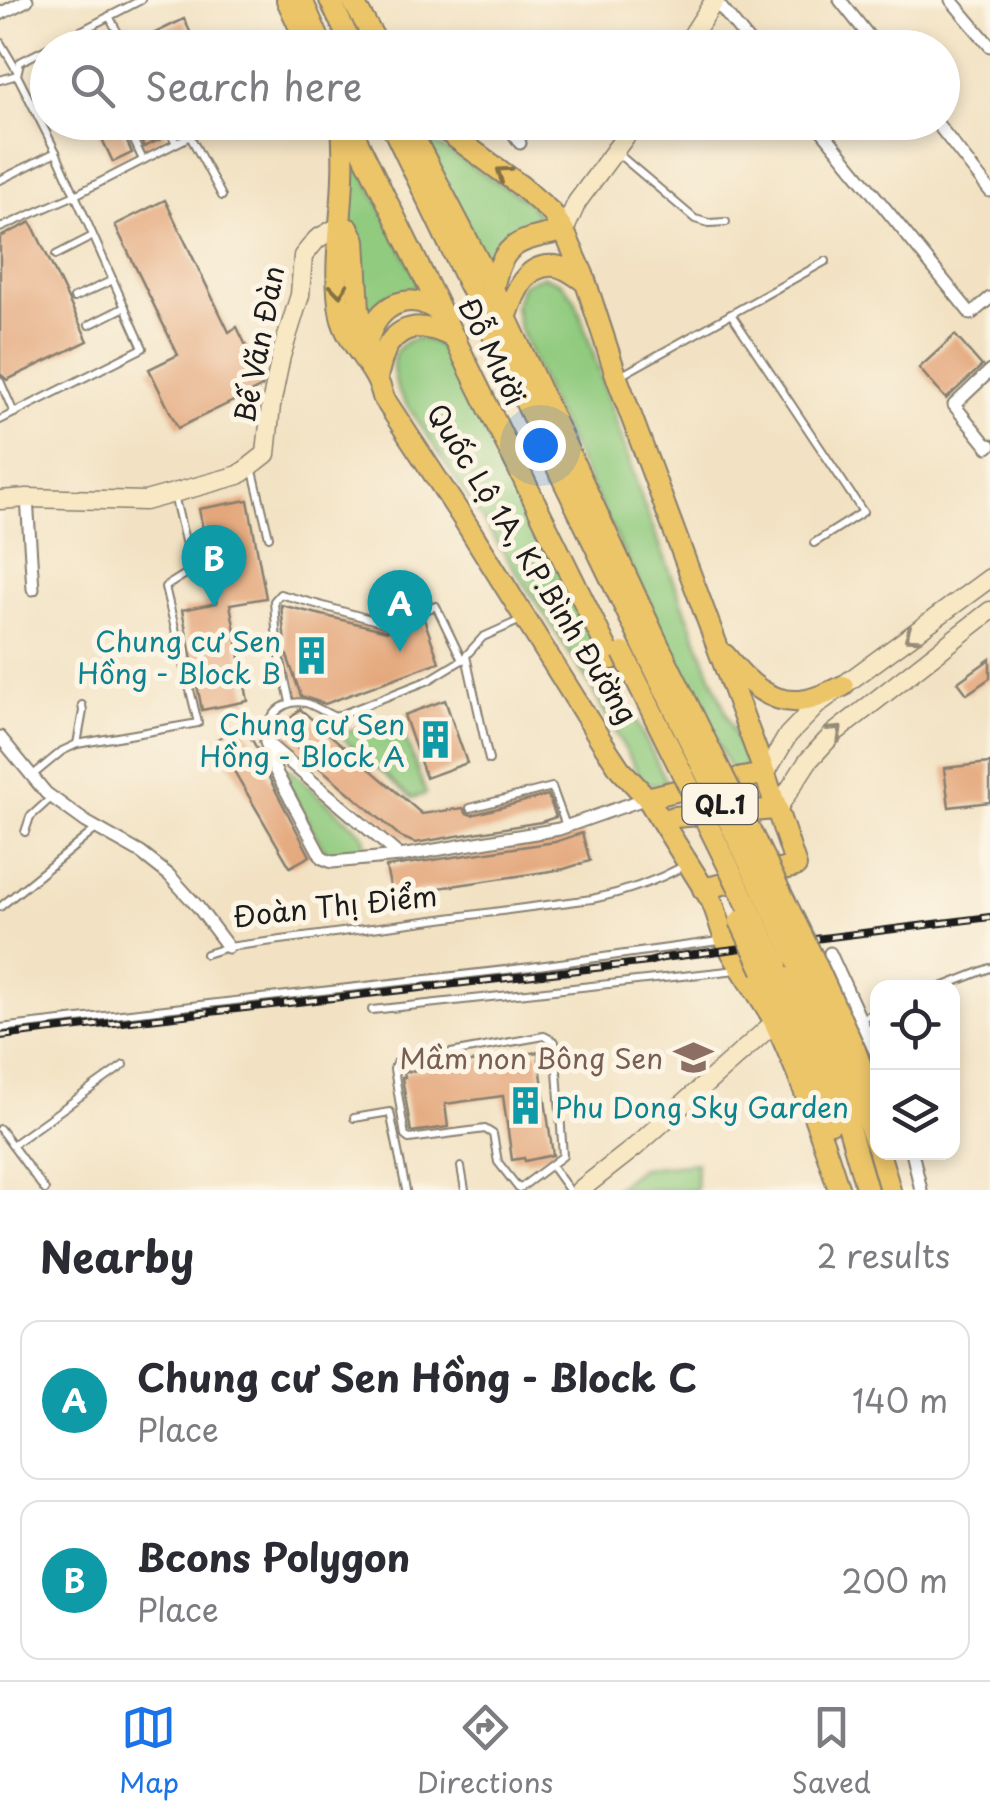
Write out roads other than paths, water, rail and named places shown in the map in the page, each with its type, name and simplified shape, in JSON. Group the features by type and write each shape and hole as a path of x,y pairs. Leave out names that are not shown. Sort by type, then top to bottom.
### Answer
{"highway":[{"path":"287,0 301,30"},
{"path":"302,0 315,30"},
{"path":"330,0 344,30"},
{"path":"342,0 358,30"},
{"path":"352,0 370,30"},
{"path":"344,140 337,268 342,316 356,351 378,383"},
{"name":"Đỗ Mười","path":"354,140 446,318 464,343"},
{"name":"Đỗ Mười","path":"368,140 464,343 634,650"},
{"name":"Đỗ Mười","path":"400,140 497,319 634,650"},
{"name":"Đỗ Mười","path":"415,140 493,290"},
{"path":"464,140 552,214 564,232 586,282 617,378 788,840 796,866 704,890"},
{"path":"340,226 349,229 355,240 358,310 384,397 620,769 648,798 765,774"},
{"path":"497,319 493,290 497,268 511,248 529,238 564,232"},
{"path":"497,319 520,284 541,268 556,266 586,282"},
{"path":"366,345 374,322 394,304 430,304 446,318"},
{"path":"378,383 385,349 405,332 430,327 464,343"},
{"name":"Quốc Lộ 1A, KP.Bình Đường","path":"378,383 392,390 627,766 630,778"},
{"path":"716,644 764,694 778,699 805,700 844,686"},
{"name":"QL.1","path":"634,650 787,963 854,1086 870,1129"},
{"name":"QL.1","path":"634,650 787,963 848,1125 867,1190"},
{"name":"QL.1","path":"648,798 712,900 722,934 787,963 855,1050 870,1090"},
{"path":"662,821 777,809"},
{"path":"688,860 788,840"},
{"name":"QL.1","path":"787,963 774,1023 818,1122 839,1190"},
{"name":"QL.1","path":"787,963 819,1088 853,1190"},
{"name":"QL.1","path":"881,1160 890,1190"},
{"path":"895,1160 903,1190"}],"street":[{"path":"0,14 27,0"},
{"path":"696,30 715,0 739,30"},
{"path":"840,0 864,30"},
{"path":"951,0 990,46"},
{"path":"564,232 577,202 623,140"},
{"path":"830,140 971,314 990,298"},
{"path":"950,140 990,191"},
{"name":"Bế Văn Đàn","path":"252,466 266,454 281,356 300,295 303,256 316,240 340,226"},
{"path":"990,371 954,405 988,447 990,444"},
{"path":"0,500 145,501 239,475 252,466"},
{"path":"27,498 34,590"},
{"path":"765,774 797,723 819,703 990,578"},
{"path":"777,809 801,770 834,734 990,611"},
{"name":"Đoàn Thị Điểm","path":"0,736 52,797 170,876 228,947"},
{"path":"266,742 400,856"},
{"path":"266,742 275,770 322,858 332,862 400,856 567,827 648,798"},
{"path":"787,963 860,1018 870,1040"},
{"path":"580,1190 635,1147 774,1023"},
{"path":"914,1160 921,1190"}],"lane":[{"path":"80,30 141,0"},
{"path":"110,16 117,30"},
{"path":"0,42 30,99"},
{"path":"17,73 20,62 30,57"},
{"path":"0,80 17,73"},
{"path":"0,420 143,348 50,140"},
{"path":"134,140 144,160"},
{"path":"0,228 182,140"},
{"path":"192,140 222,196"},
{"path":"615,151 696,220 709,224 726,222"},
{"path":"0,180 56,152"},
{"path":"56,255 93,236"},
{"path":"617,378 826,261"},
{"path":"74,298 112,280"},
{"path":"89,325 125,307"},
{"path":"730,314 863,512 814,543"},
{"path":"0,381 14,412"},
{"path":"252,466 269,537"},
{"path":"32,776 76,744 198,723 164,586 192,570 173,493"},
{"path":"290,702 277,643 274,601 280,594 388,624 436,606 464,658 489,760"},
{"path":"266,742 274,713 290,702 306,704 335,717 429,680 464,658 483,637 524,618"},
{"path":"76,744 82,705"},
{"path":"470,808 552,787 567,827"},
{"path":"25,832 30,817 52,797"},
{"path":"0,908 97,828"},
{"name":"Đoàn Thị Điểm","path":"228,947 592,899 627,892 662,878 688,860"},
{"path":"0,1028 532,967 722,934"},
{"path":"206,954 228,947"},
{"path":"372,1010 787,963"},
{"path":"959,980 990,968"},
{"path":"860,1018 870,1015"},
{"path":"544,1036 555,1042 563,1156 551,1165 520,1190 498,1162 493,1134 485,1129 409,1139 405,1136 396,1063 544,1036"},
{"path":"12,1145 124,1065"},
{"path":"354,1118 390,1112 406,1190"},
{"path":"0,1129 45,1190"},
{"path":"551,1165 569,1190"},
{"path":"461,1167 465,1190"}],"railway":[{"path":"0,1036 648,962 990,917"}],"place":[{"name":"Bcons Polygon","path":"214,607"},
{"name":"Chung cư Sen Hồng - Block C","path":"400,652"},
{"name":"Chung cư Sen Hồng - Block B","path":"311,656"},
{"name":"Chung cư Sen Hồng - Block A","path":"435,739"},
{"name":"Mầm non Bông Sen","path":"693,1057"},
{"name":"Phu Dong Sky Garden","path":"525,1106"}]}
